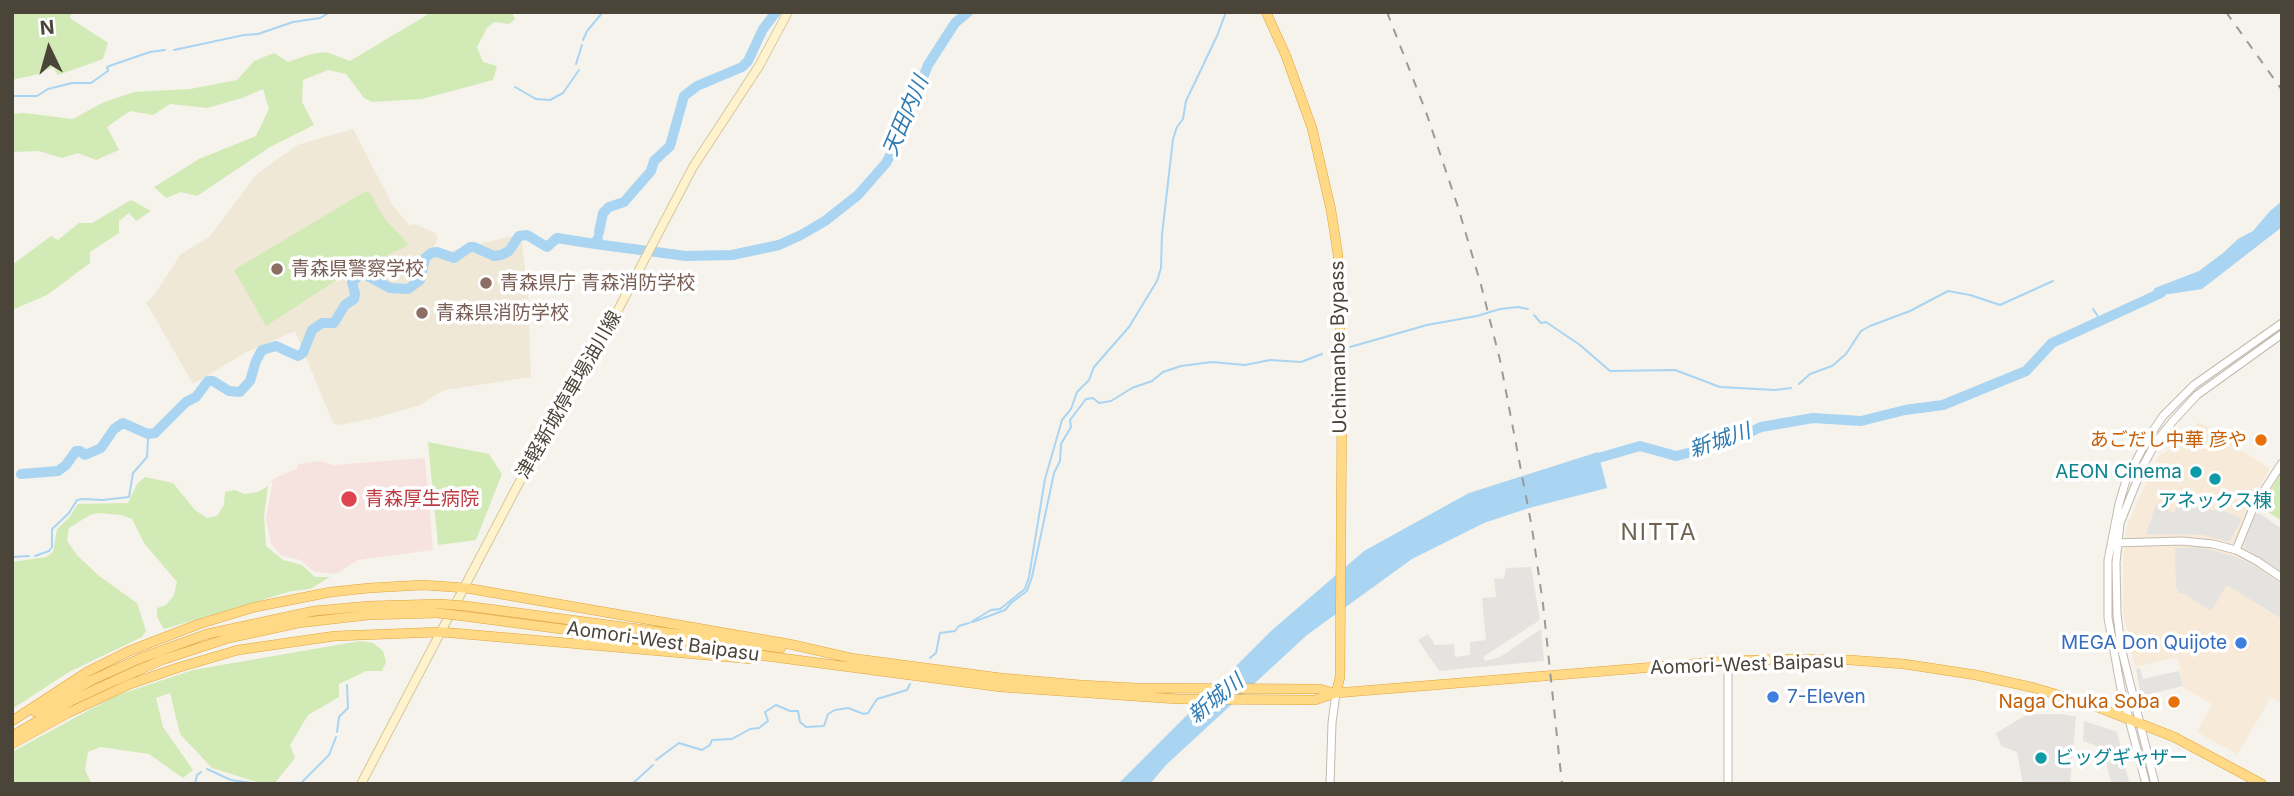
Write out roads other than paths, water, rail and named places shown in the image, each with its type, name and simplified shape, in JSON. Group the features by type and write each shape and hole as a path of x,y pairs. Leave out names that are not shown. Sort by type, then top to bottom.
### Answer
{"highway":[{"name":"Uchimanbe Bypass","path":"1266,12 1286,56 1312,128 1331,210 1338,255 1342,355 1340,677 1336,694"},
{"path":"12,723 87,672 129,651 199,624 255,607 331,592 369,588 423,585 466,588 789,644 855,659"},
{"name":"Aomori-West Baipasu","path":"12,723 92,680 207,634 314,611 369,606 464,611 1001,678 1129,688 1320,690 1336,694"},
{"name":"Aomori-West Baipasu","path":"12,736 71,701 116,680 162,660 229,638 299,623 438,609"},
{"name":"Aomori-West Baipasu","path":"464,611 1001,687 1189,699 1315,700 1336,694 1786,659 1904,664 1976,675 2035,688 2095,706 2174,737 2262,784"},
{"path":"12,744 68,713 130,684 180,667 238,650 335,636 441,632 831,664"}],"main road":[{"name":"津軽新城停車場油川線","path":"361,784 531,460 596,352 693,167 755,73 788,12"}],"street":[{"path":"2155,784 2112,649 2106,578 2114,542 2127,504 2156,442 2197,395 2268,338 2282,323"},
{"path":"2268,338 2282,334"},
{"path":"2236,550 2254,506 2282,463"},
{"path":"2114,542 2197,542 2236,550 2282,578"},
{"path":"1728,662 1728,784"},
{"path":"1329,784 1336,694"},
{"path":"2134,721 2146,784"}],"water":[{"path":"2282,201 2282,227 2202,289 2150,297 2155,288 2199,271 2238,239 2253,231"},
{"path":"1598,452 1607,488 1529,508 1484,523 1412,559 1307,635 1166,765 1150,784 1118,784 1271,631 1364,551 1469,493"}],"waterway":[{"path":"583,40 603,12"},
{"name":"天田内川","path":"599,232 603,213 609,207 624,202 651,171 654,161 670,146 684,96 697,86 742,67 748,61 763,29 776,12"},
{"name":"天田内川","path":"595,244 686,256 732,255 779,245 825,221 858,195 886,163 897,143 928,65 955,23 968,12"},
{"path":"971,622 991,610 1000,609 1025,589 1045,479 1062,420 1071,409 1077,392 1089,380 1094,367 1129,327 1157,281 1161,268 1173,139 1183,119 1186,101 1226,12"},
{"path":"174,50 258,34 327,14"},
{"path":"576,64 582,45"},
{"path":"12,96 37,96 48,89 72,83 91,83 108,71 107,67 150,52 165,50"},
{"path":"515,87 536,99 550,100 563,93 579,70"},
{"name":"天田内川","path":"21,474 58,471 76,451 85,455 101,448 114,429 123,423 148,434 155,433 186,402 196,397 208,381 213,381 229,391 240,392 250,381 262,350 276,346 298,356 303,353 312,330 322,323 334,323 345,305 354,299 352,282 362,273 390,288 408,289 420,280 425,258 431,253 437,252 454,258 474,247 494,256 501,255 509,251 519,236 527,235 547,247 557,238 595,244 598,238"},
{"path":"1799,384 1810,374 1832,366 1846,354 1861,331 1910,311 1948,291 2000,305 2053,281"},
{"name":"新城川","path":"1588,461 1640,446 1676,456 1724,444 1761,427 1813,418 1861,421 1905,410 1943,405 2026,371 2052,343 2161,293"},
{"path":"1350,347 1427,325 1500,309 1528,309"},
{"path":"2093,309 2101,321"},
{"path":"1534,315 1541,323 1546,322 1580,345 1610,371 1675,370 1720,387 1775,390 1791,388"},
{"path":"973,622 1005,610 1027,591 1054,473 1060,461 1061,444 1071,427 1070,420 1086,399 1093,398 1099,403 1111,401 1132,388 1152,381 1163,372 1181,366 1212,362 1245,365 1270,360 1301,362 1322,354"},
{"path":"35,556 49,551 52,547 52,529 69,513 77,500 129,497 133,473 147,457 148,439 155,433"},
{"path":"12,557 29,556"},
{"path":"930,658 936,653 940,633 955,631 959,626 969,623"},
{"path":"656,760 679,743 702,750 710,745 712,740 732,739 750,729 759,728 768,721 765,712 776,705 790,711 798,711 800,722 806,727 824,726 828,714 835,710 848,708 868,713 877,699 907,690 910,684"},
{"path":"337,732 339,717 348,708 347,685"},
{"path":"300,784 329,755 336,737"},
{"path":"632,784 653,765"},
{"path":"207,769 231,780 258,784"},
{"path":"195,784 197,775 201,772"}],"railway":[{"path":"1387,12 1426,112 1458,207 1500,360 1532,528 1562,784"},
{"path":"2226,12 2282,90"}],"place":[{"name":"青森県警察学校","path":"277,269"},
{"name":"青森県庁 青森消防学校","path":"486,283"},
{"name":"青森県消防学校","path":"422,313"},
{"name":"あごだし中華 彦や","path":"2261,440"},
{"name":"AEON Cinema","path":"2196,472"},
{"name":"アネックス棟","path":"2215,479"},
{"name":"青森厚生病院","path":"349,499"},
{"name":"MEGA Don Quijote","path":"2241,643"},
{"name":"7-Eleven","path":"1773,697"},
{"name":"Naga Chuka Soba","path":"2174,702"},
{"name":"ビッグギャザー","path":"2041,758"}],"district":[{"name":"NITTA","path":"1659,533"}]}
